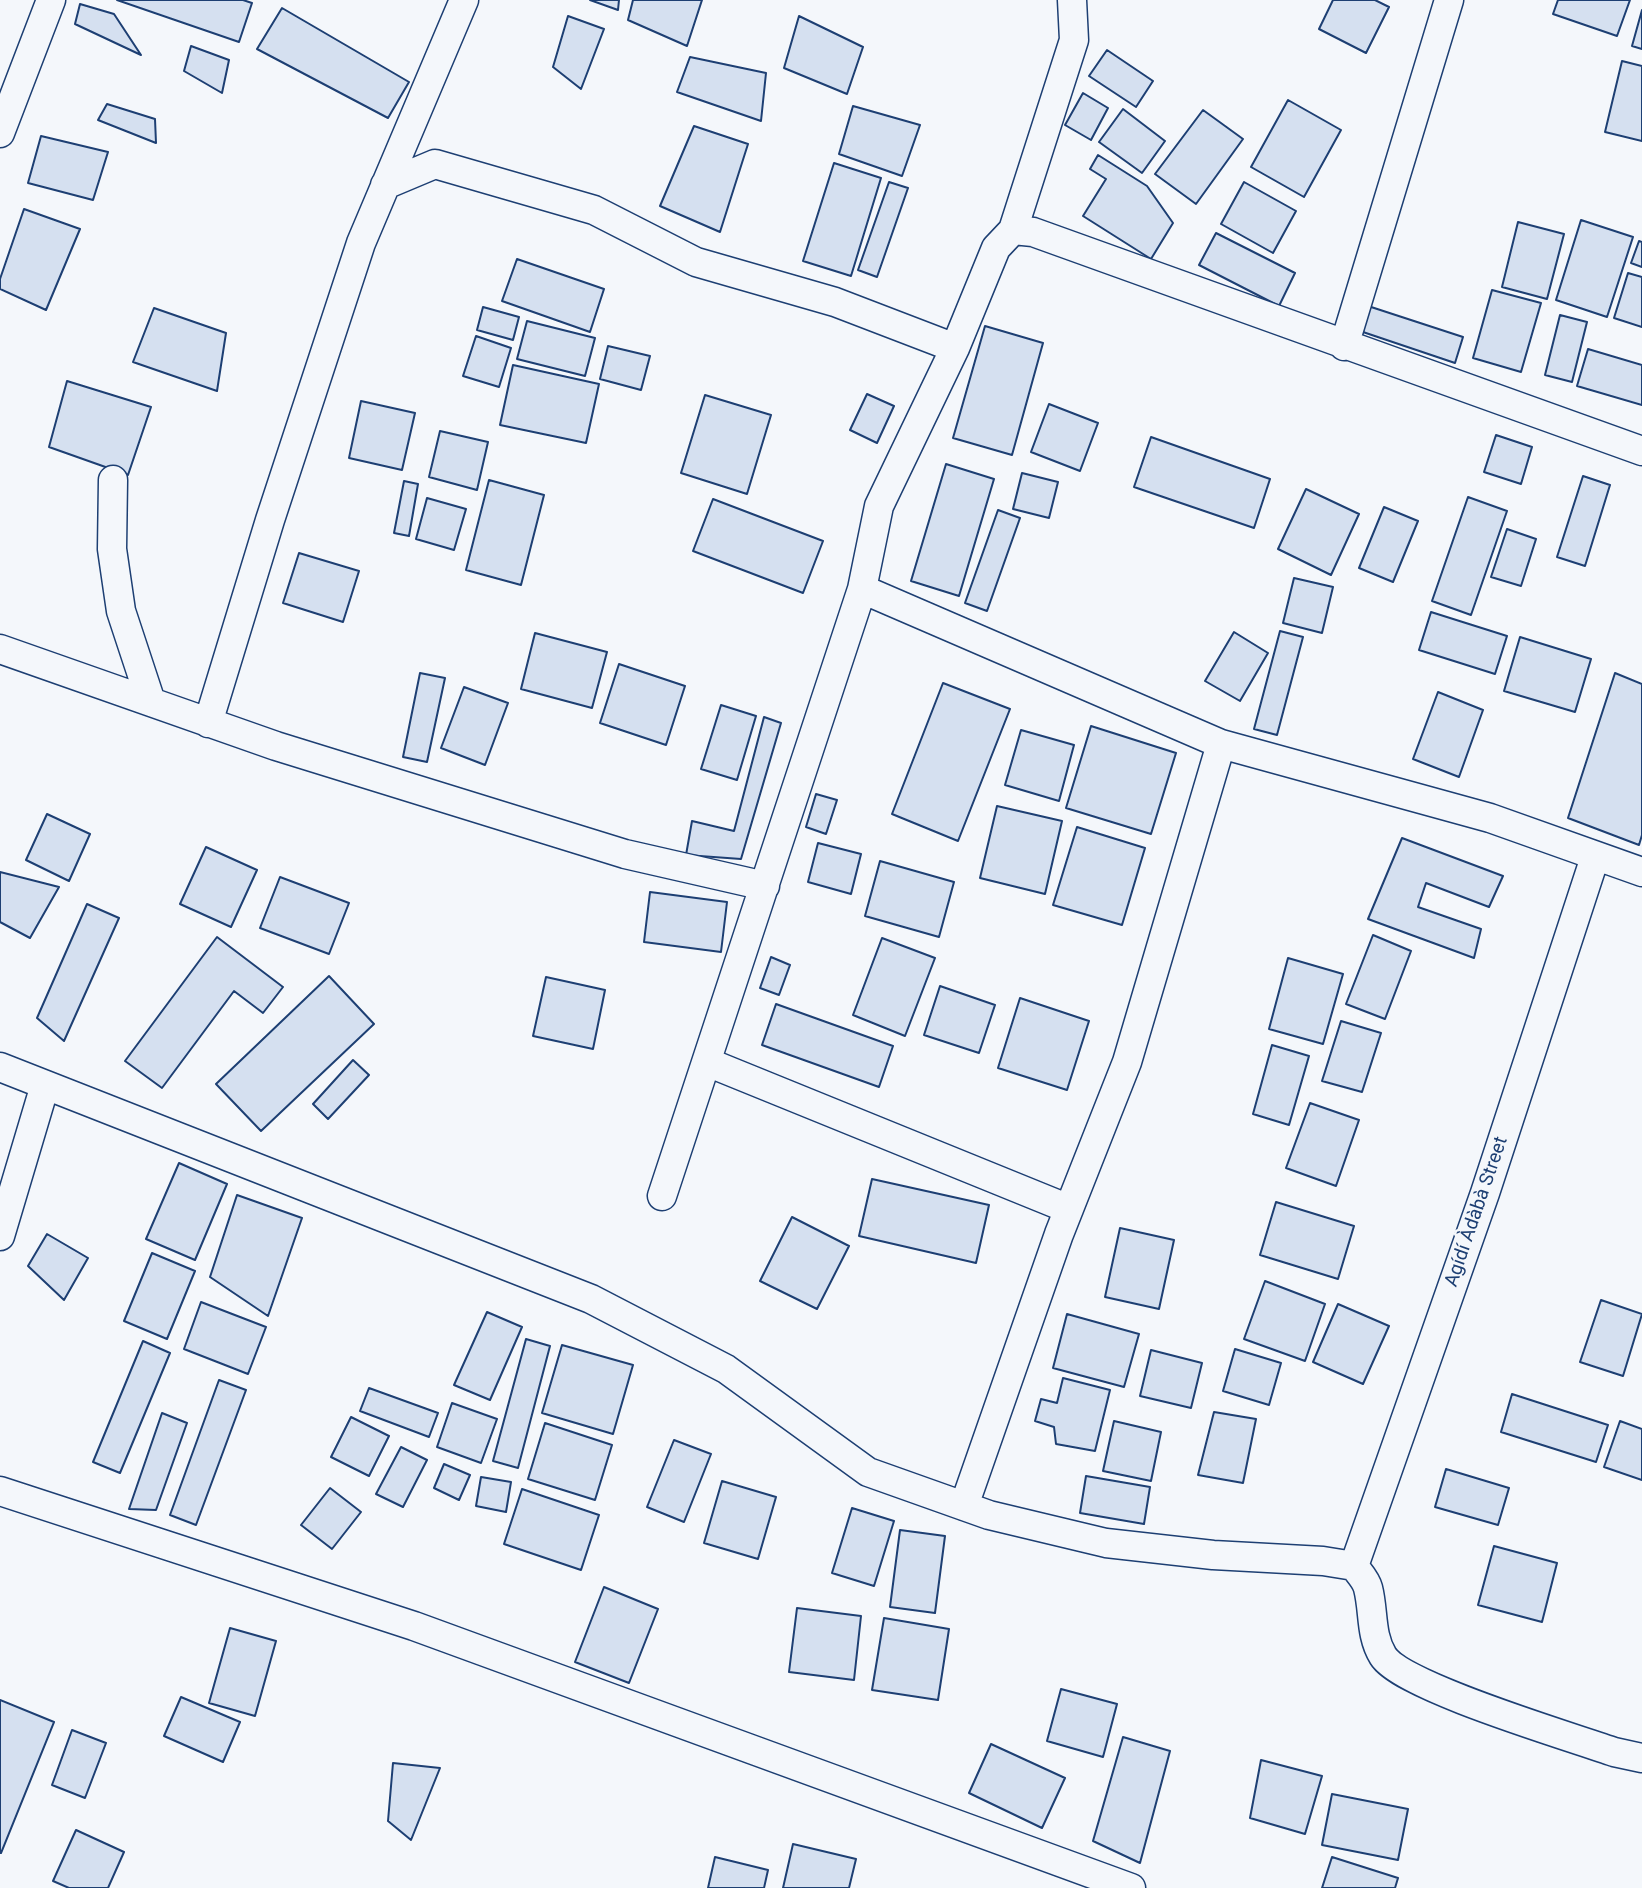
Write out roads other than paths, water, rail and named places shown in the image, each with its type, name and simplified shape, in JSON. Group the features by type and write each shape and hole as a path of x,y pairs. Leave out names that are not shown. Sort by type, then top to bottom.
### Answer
{"street":[{"path":"0,133 51,0"},
{"path":"208,723 270,520 352,270 464,0"},
{"path":"663,1196 862,589 879,506 955,348 996,248 1013,230 1074,40 1072,0"},
{"path":"1344,346 1449,0"},
{"path":"410,128 435,164 594,209 696,262 835,302 955,348"},
{"path":"385,186 435,164"},
{"path":"1013,230 1033,232 1642,451"},
{"path":"113,480 112,549 121,611 150,702"},
{"path":"862,589 1221,744 1490,818 1642,872"},
{"path":"0,649 208,723 625,855 765,886"},
{"path":"964,1506 1069,1209 1127,1062 1221,744"},
{"name":"Agídí Àdàbà Street","path":"1354,1566 1485,1193 1595,857"},
{"path":"707,1062 1069,1209"},
{"path":"0,1067 591,1299 726,1369 868,1472 989,1516 1105,1543 1213,1555 1323,1560 1354,1566 1368,1586 1376,1641 1385,1658 1402,1671 1430,1686 1614,1752 1642,1758"},
{"path":"0,1236 45,1085"},
{"path":"0,1491 414,1626 1131,1888"}]}
